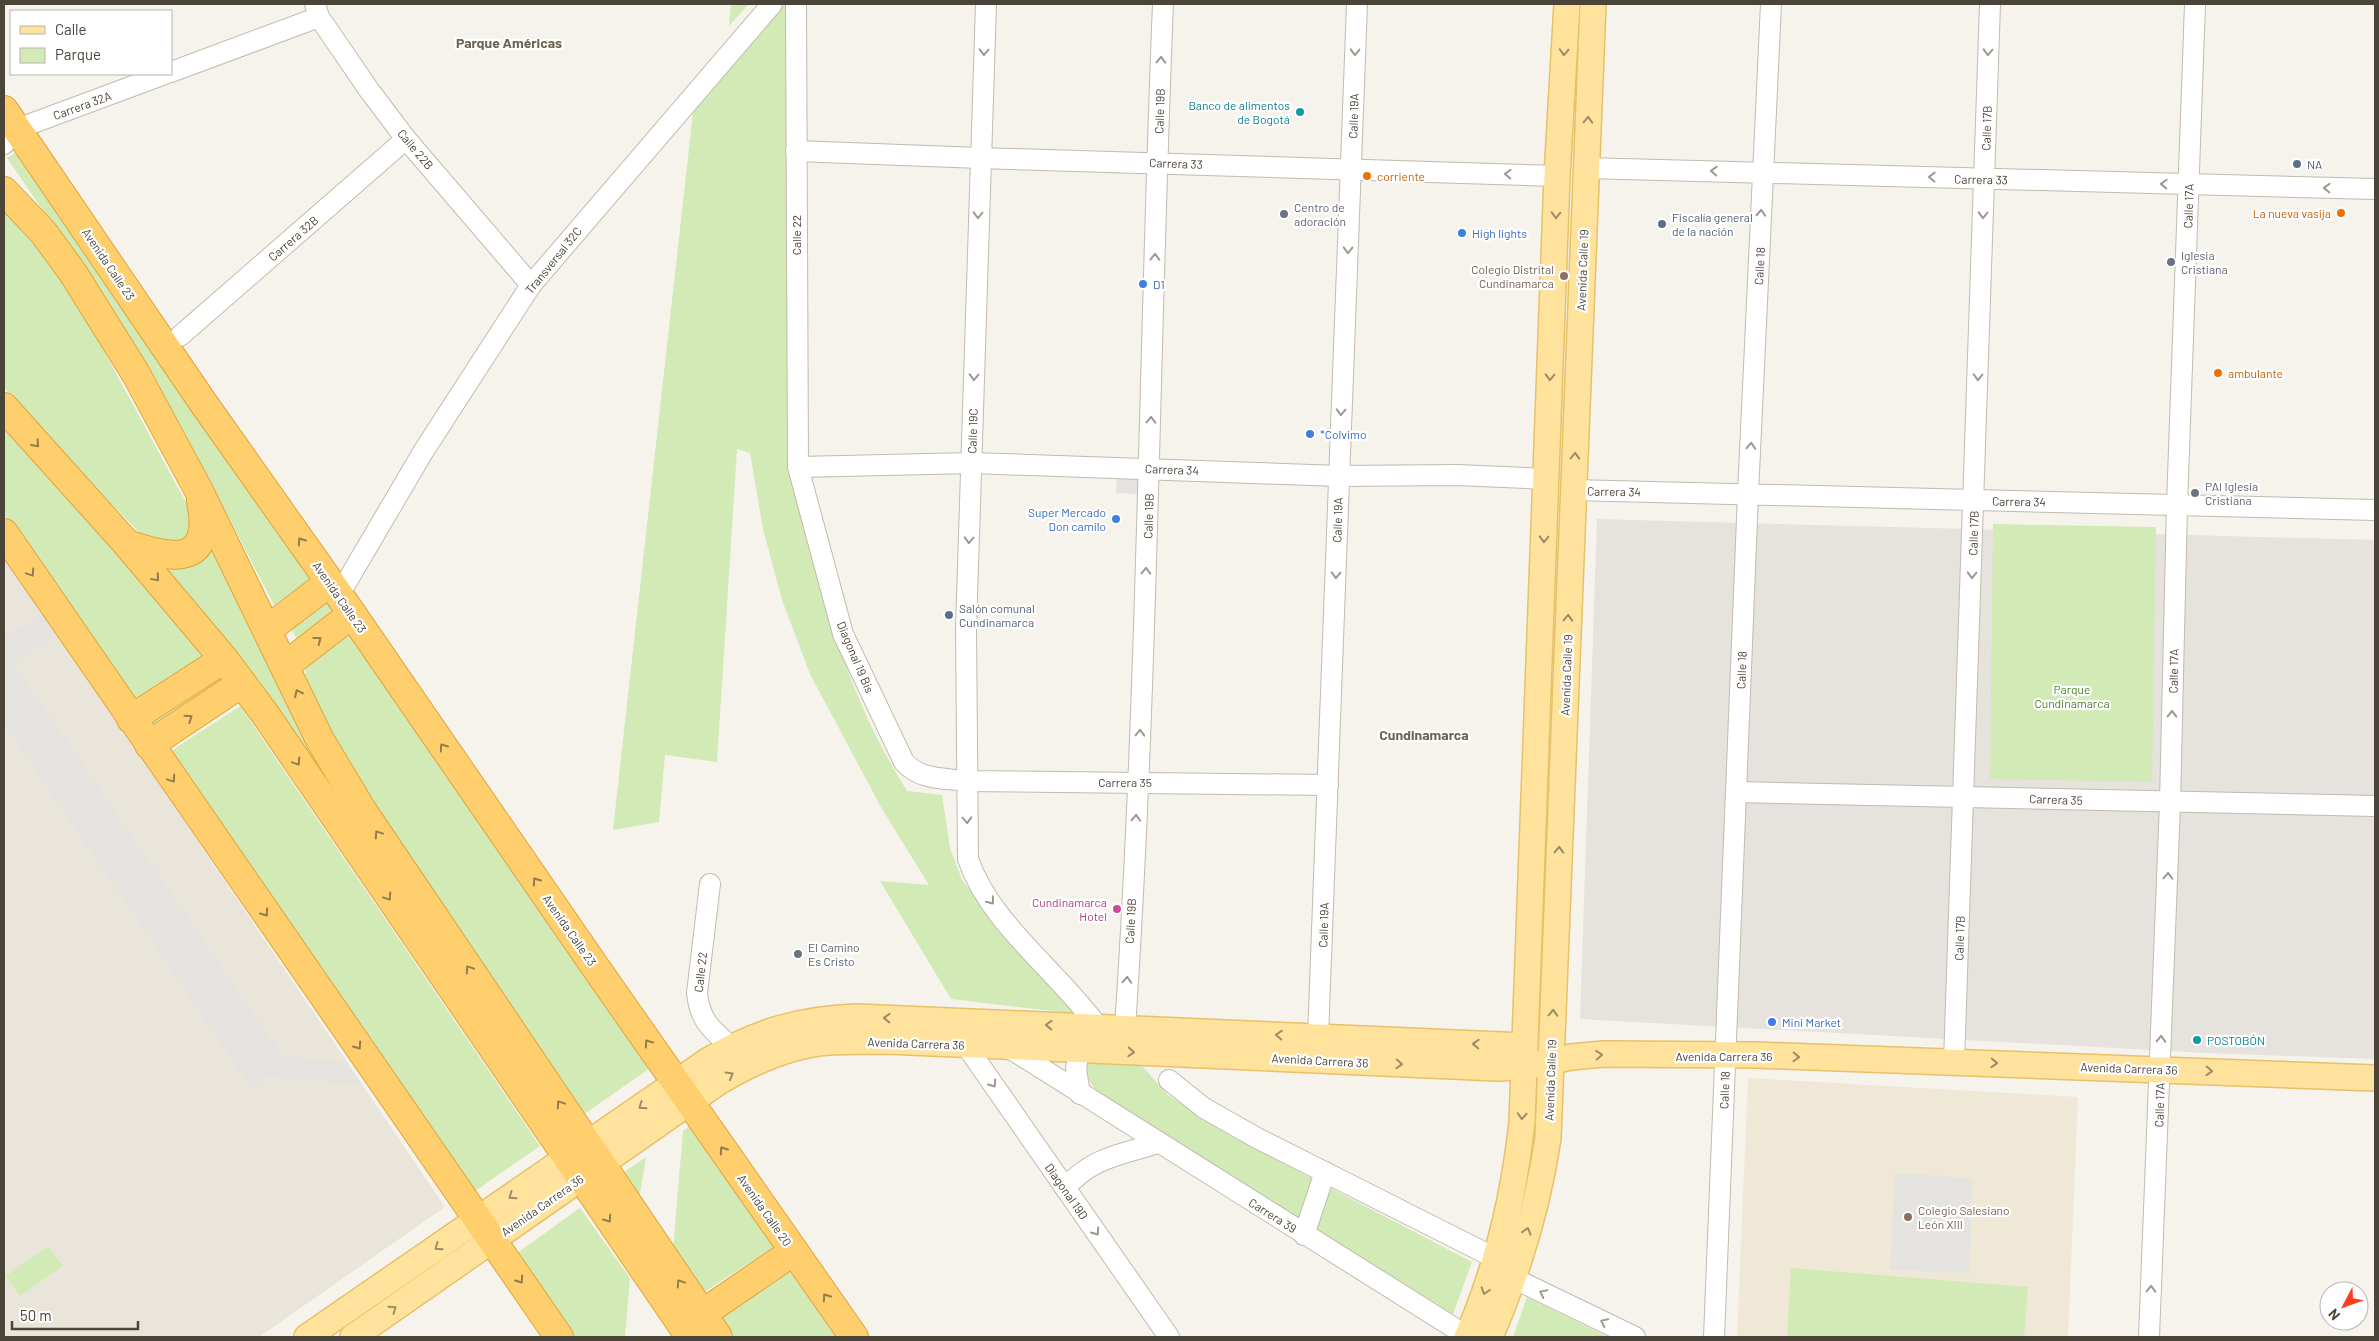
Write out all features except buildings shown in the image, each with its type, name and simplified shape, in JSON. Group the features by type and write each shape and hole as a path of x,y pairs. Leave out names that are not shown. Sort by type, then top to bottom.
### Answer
{"highway":[{"name":"Avenida Calle 23","path":"8,128 341,597 683,1092"},
{"path":"4,174 43,232 74,273 136,374 199,491 320,740 583,1161"},
{"path":"4,191 43,232"},
{"path":"7,412 127,544 224,659 583,1161 696,1326 718,1337"},
{"path":"127,544 168,556 183,555 190,552 202,536 204,526 199,491"},
{"path":"4,533 559,1337"},
{"path":"267,630 341,597"},
{"path":"285,666 341,597"},
{"path":"131,719 224,659"},
{"path":"149,745 242,683"},
{"name":"Avenida Calle 20","path":"683,1092 854,1337"},
{"path":"696,1326 794,1251"}],"main road":[{"path":"1474,1337 1478,1311 1504,1225 1520,1142 1557,176 1567,4"},
{"name":"Avenida Calle 19","path":"1474,1337 1513,1278 1534,1208 1545,1157 1551,1061 1593,4"},
{"name":"Avenida Carrera 36","path":"306,1337 485,1229 683,1092 731,1047 777,1028 808,1020 858,1017 1092,1042 1478,1068 1524,1056"},
{"name":"Avenida Carrera 36","path":"683,1092 775,1055 828,1042 887,1041 1006,1046 1092,1042 1125,1028 1318,1037 1524,1056 1551,1061 1604,1054 1755,1056 2375,1078"},
{"name":"Avenida Carrera 36","path":"353,1337 485,1229"}],"street":[{"name":"Transversal 32C","path":"341,597 423,452 531,285 772,4"},
{"name":"Calle 22","path":"796,4 798,467"},
{"name":"Calle 19C","path":"986,4 966,629 968,859 974,875 985,894 1025,944 1092,1042"},
{"name":"Calle 19B","path":"1125,1028 1138,782 1150,468 1156,162 1163,4"},
{"name":"Calle 19A","path":"1318,1037 1357,4"},
{"name":"Calle 18","path":"1714,1337 1748,494 1771,4"},
{"name":"Calle 17B","path":"1954,1062 1990,4"},
{"name":"Calle 17A","path":"2150,1337 2170,803 2177,505 2195,4"},
{"name":"Calle 22B","path":"317,10 369,90 406,139 531,285"},
{"path":"172,72 317,10"},
{"name":"Carrera 32A","path":"8,128 162,75"},
{"name":"Carrera 32B","path":"180,336 406,139"},
{"name":"Carrera 33","path":"796,150 980,158 1557,176"},
{"name":"Carrera 33","path":"1586,168 2375,190"},
{"name":"Carrera 34","path":"798,467 972,463 1339,476 1457,476 1546,479"},
{"name":"Diagonal 19 Bis","path":"798,467 843,634 904,762 922,776"},
{"name":"Carrera 34","path":"1573,490 2375,510"},
{"name":"Carrera 35","path":"922,776 966,781 1328,785"},
{"name":"Carrera 35","path":"1736,792 2375,806"},
{"name":"Calle 22","path":"710,884 697,993 698,1003 707,1025 731,1047"},
{"path":"1080,1094 1076,1069 1092,1042"},
{"name":"Diagonal 19D","path":"965,1044 1169,1337"},
{"name":"Carrera 39","path":"1006,1046 1304,1235 1474,1337"},
{"path":"1169,1080 1204,1108 1495,1258"},
{"path":"1066,1188 1079,1173 1098,1161 1158,1143"},
{"path":"1304,1235 1325,1172"},
{"path":"1513,1278 1635,1337"}],"shaded area":[{"path":"1117,474 1140,475 1140,494 1116,493"},
{"path":"1597,519 2375,540 2375,1059 2205,1053 1580,1019"},
{"path":"4,554 445,1207 259,1337 4,1337"},
{"path":"43,612 57,633 14,663 283,1056 347,1062 362,1085 268,1077 251,1088 4,724 4,639"},
{"name":"Colegio Salesiano León XIII","path":"1748,1078 2078,1097 2068,1337 1737,1337"},
{"path":"1895,1173 1972,1178 1970,1273 1890,1270"}],"green space":[{"path":"731,4 749,4 729,26"},
{"path":"785,4 787,4 788,441 797,501 821,587 840,648 863,707 907,791 942,795 950,848 962,880 1024,957 1077,1014 951,999 880,881 929,885 882,809 810,674 782,600 763,529 750,453 737,449 717,762 665,755 659,822 613,830 693,112"},
{"path":"19,150 214,443 313,578 274,605 216,493 127,333 7,158"},
{"path":"4,211 35,245 78,303 191,512 194,526 186,546 143,536 74,466 4,388"},
{"path":"4,430 19,444 209,655 132,704 4,514"},
{"name":"Parque Cundinamarca","path":"1993,524 2156,527 2152,782 1990,779"},
{"path":"210,533 348,807 341,811 165,570 173,568"},
{"path":"328,598 337,611 298,641 290,627"},
{"path":"347,626 653,1066 583,1115 351,773 309,692 305,676 307,664"},
{"path":"218,675 223,682 154,727 149,720"},
{"path":"240,706 540,1146 471,1194 168,753"},
{"path":"1087,1058 1136,1059 1168,1095 1229,1135 1472,1262 1453,1314 1114,1107 1097,1091 1089,1080 1086,1066"},
{"path":"693,1124 776,1245 703,1293 673,1249 683,1131"},
{"path":"646,1157 639,1200 621,1174"},
{"path":"580,1208 630,1278 625,1337 575,1337 517,1253"},
{"path":"48,1246 63,1266 20,1296 6,1276"},
{"path":"791,1267 841,1337 733,1337 718,1318"},
{"path":"1791,1268 2028,1287 2024,1337 1787,1337"},
{"path":"1527,1297 1608,1337 1513,1337"}],"place":[{"name":"Banco de alimentos de Bogotá","path":"1300,112"},
{"name":"NA","path":"2297,164"},
{"name":"corriente","path":"1367,176"},
{"name":"La nueva vasija","path":"2341,213"},
{"name":"Centro de adoración","path":"1284,214"},
{"name":"Fiscalía general de la nación","path":"1662,224"},
{"name":"High lights","path":"1462,233"},
{"name":"Iglesia Cristiana","path":"2171,262"},
{"name":"Colegio Distrital Cundinamarca","path":"1564,276"},
{"name":"D1","path":"1143,284"},
{"name":"ambulante","path":"2218,373"},
{"name":"*Colvimo","path":"1310,434"},
{"name":"PAI Iglesia Cristiana","path":"2195,493"},
{"name":"Super Mercado Don camilo","path":"1116,519"},
{"name":"Salón comunal Cundinamarca","path":"949,615"},
{"name":"Cundinamarca Hotel","path":"1117,909"},
{"name":"El Camino Es Cristo","path":"798,954"},
{"name":"Mini Market","path":"1772,1022"},
{"name":"POSTOBÓN","path":"2197,1040"},
{"name":"Colegio Salesiano León XIII","path":"1908,1217"}],"district":[{"name":"Parque Américas","path":"509,42"},
{"name":"Cundinamarca","path":"1424,734"}]}
